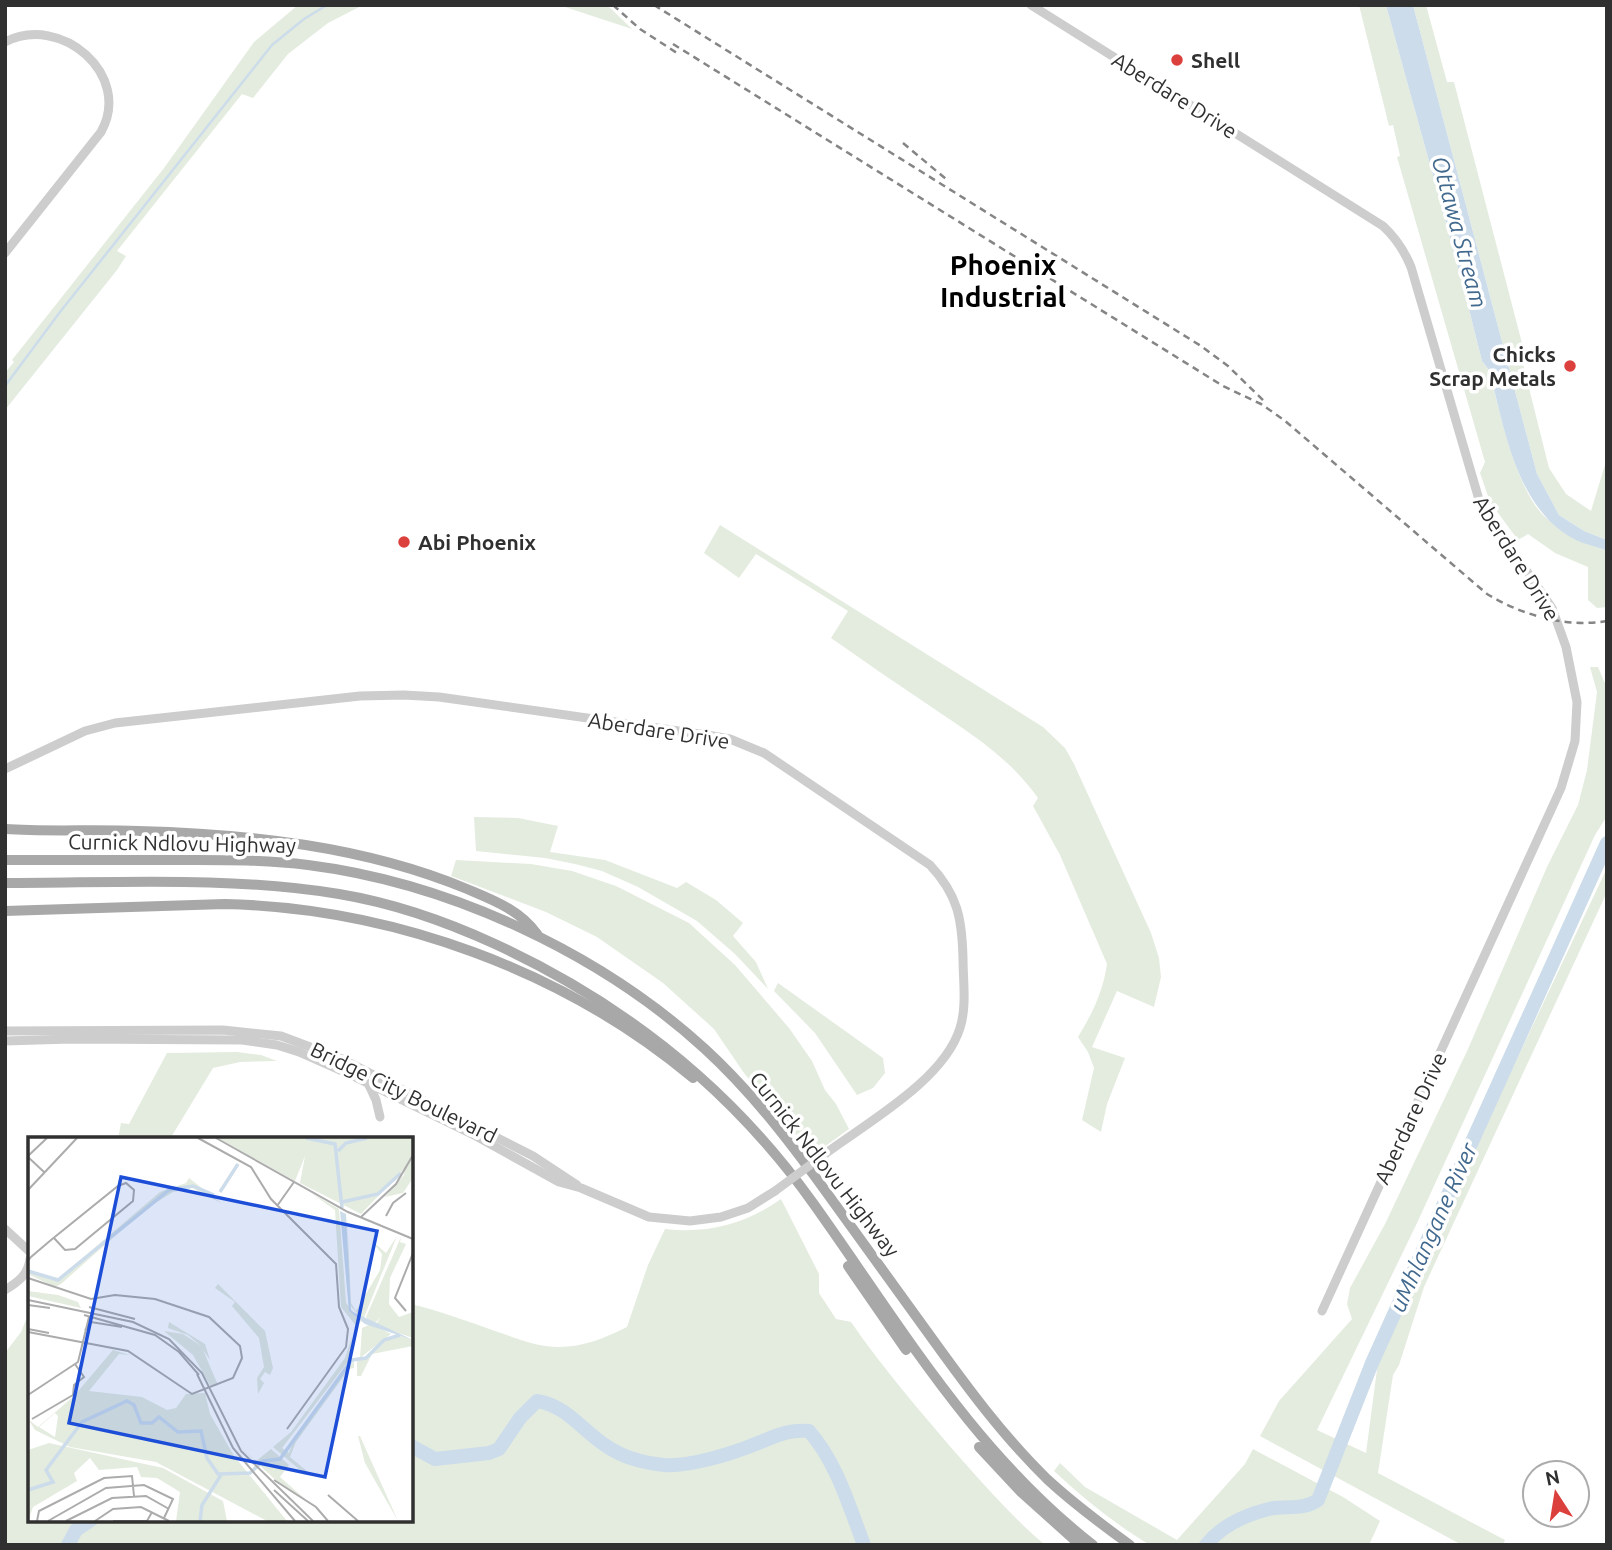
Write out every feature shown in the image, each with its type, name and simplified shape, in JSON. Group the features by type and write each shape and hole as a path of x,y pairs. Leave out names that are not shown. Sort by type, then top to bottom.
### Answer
{"main road":[{"path":"5,829 187,833 292,843 364,855 405,867 496,902 526,921 540,937"},
{"name":"Curnick Ndlovu Highway","path":"5,860 254,860 334,869 437,894 498,917 540,937 647,1002 696,1042 735,1079 783,1134 997,1426 1046,1478 1130,1545"},
{"name":"Curnick Ndlovu Highway","path":"5,883 246,884 341,894 405,910 459,928 538,965 602,1001 669,1048 766,1142 815,1206 968,1422 1039,1499 1093,1545"},
{"path":"5,911 225,904 261,905 354,918 419,935 509,967 605,1016 691,1077 760,1145 799,1194 890,1328 960,1424 1021,1492 1080,1545"},
{"path":"5,905 42,909"}],"street":[{"name":"Aberdare Drive","path":"1031,5 1323,187 1394,236 1405,251 1411,267 1480,503 1552,608 1573,678 1577,702 1575,741 1561,788 1322,1311"},
{"path":"5,42 18,35 36,33 52,35 69,42 103,74 109,112 101,132 5,253"},
{"name":"Aberdare Drive","path":"5,769 85,731 115,723 360,696 393,695 439,697 707,735 730,739 764,753 930,865 950,891 960,920 964,1007 960,1028 953,1043 932,1073 915,1088 825,1154"},
{"name":"Bridge City Boulevard","path":"5,1031 155,1034 242,1040 263,1042 299,1052 581,1188 649,1217 690,1221 737,1212 775,1191 825,1154"},
{"name":"Bridge City Boulevard","path":"5,1041 257,1032 310,1045 533,1156 561,1178"},
{"path":"369,1084 380,1117"},
{"path":"5,1229 28,1250"},
{"path":"5,1290 28,1270"}],"shaded area":[{"path":"298,5 363,5 328,23 288,54 253,98 242,94 117,251 126,256 117,270 5,410 5,373 14,362 12,360 164,168 254,42"},
{"path":"559,5 607,5 632,29"},
{"path":"1359,5 1386,5 1482,361 1489,370 1517,469 1525,488 1545,517 1607,551 1607,607 1597,608 1588,600 1588,567 1555,553 1528,534 1518,540 1490,502 1480,473 1485,462 1397,157 1400,156 1393,125 1389,126"},
{"path":"1413,5 1426,5 1447,82 1454,82 1523,347 1519,348 1549,468 1566,494 1591,511 1607,458 1607,540 1584,531 1559,515 1537,474"},
{"path":"720,525 1043,727 1065,748 1151,933 1159,958 1161,977 1154,1007 1117,991 1092,1047 1125,1058 1107,1104 1101,1132 1082,1120 1094,1068 1078,1037 1096,1002 1107,964 1060,855 1033,806 1038,798 1015,771 988,747 831,638 848,611 756,554 739,578 704,553"},
{"path":"1590,667 1598,667 1607,688 1607,816 1595,835 1417,1223 1317,1430 1366,1453 1378,1362 1607,868 1607,892 1424,1287 1399,1365 1393,1375 1378,1473 1505,1540 1503,1545 1462,1545 1260,1436 1279,1401 1352,1319 1347,1304 1350,1288 1385,1224 1468,1049 1547,867 1578,805 1587,770 1597,692"},
{"path":"474,817 518,818 558,826 550,852 605,860 677,888 686,882 716,900 743,923 733,936 756,962 768,989 735,954 697,921 638,887 602,871 575,864 476,851"},
{"path":"456,860 531,864 572,871 616,886 689,923 735,965 789,1028 812,1061 825,1090 849,1129 813,1155 744,1073 714,1029 663,983 597,937 546,912 451,876"},
{"path":"778,983 883,1058 885,1073 873,1088 857,1095 815,1033 774,991"},
{"path":"237,1052 261,1055 277,1061 240,1062 213,1068 171,1137 118,1137 121,1123 129,1124 167,1053"},
{"path":"781,1199 819,1274 819,1293 836,1319 851,1322 962,1460 1012,1515 1045,1545 5,1545 5,1353 21,1332 28,1315 28,1522 413,1522 413,1305 534,1344 568,1347 585,1344 627,1327 648,1265 665,1229 696,1230 726,1225 768,1208"},
{"path":"1253,1449 1343,1497 1380,1521 1369,1545 1150,1545 1100,1511 1054,1471 1060,1463 1085,1487 1177,1540 1245,1464"}],"water":[{"name":"Ottawa Stream","path":"1386,5 1413,5 1537,474 1559,515 1584,531 1607,540 1607,551 1576,540 1556,527 1539,509 1516,466 1489,370 1482,361"}],"waterway":[{"path":"5,386 60,312 272,45 304,19 327,5"},
{"name":"uMhlangane River","path":"1206,1545 1226,1527 1251,1514 1306,1505 1318,1500 1372,1363 1607,843"},
{"name":"uMhlangane River","path":"413,1447 435,1459 489,1453 499,1449 520,1418 537,1401 558,1408 614,1451 649,1463 664,1465 699,1462 783,1434 809,1431 835,1471 864,1545"},
{"name":"uMhlangane River","path":"68,1545 76,1530 88,1522"}],"railway":[{"path":"613,5 640,29 680,55"},
{"path":"654,5 1201,346 1228,366 1264,401"},
{"path":"673,44 1223,386 1261,404 1284,420 1487,594 1529,614 1544,618 1575,623 1607,621"},
{"path":"903,143 946,179"}],"place":[{"name":"Shell","path":"1177,60"},
{"name":"Chicks Scrap Metals","path":"1570,366"},
{"name":"Abi Phoenix","path":"404,542"}],"district":[{"name":"Phoenix Industrial","path":"1003,280"}]}
